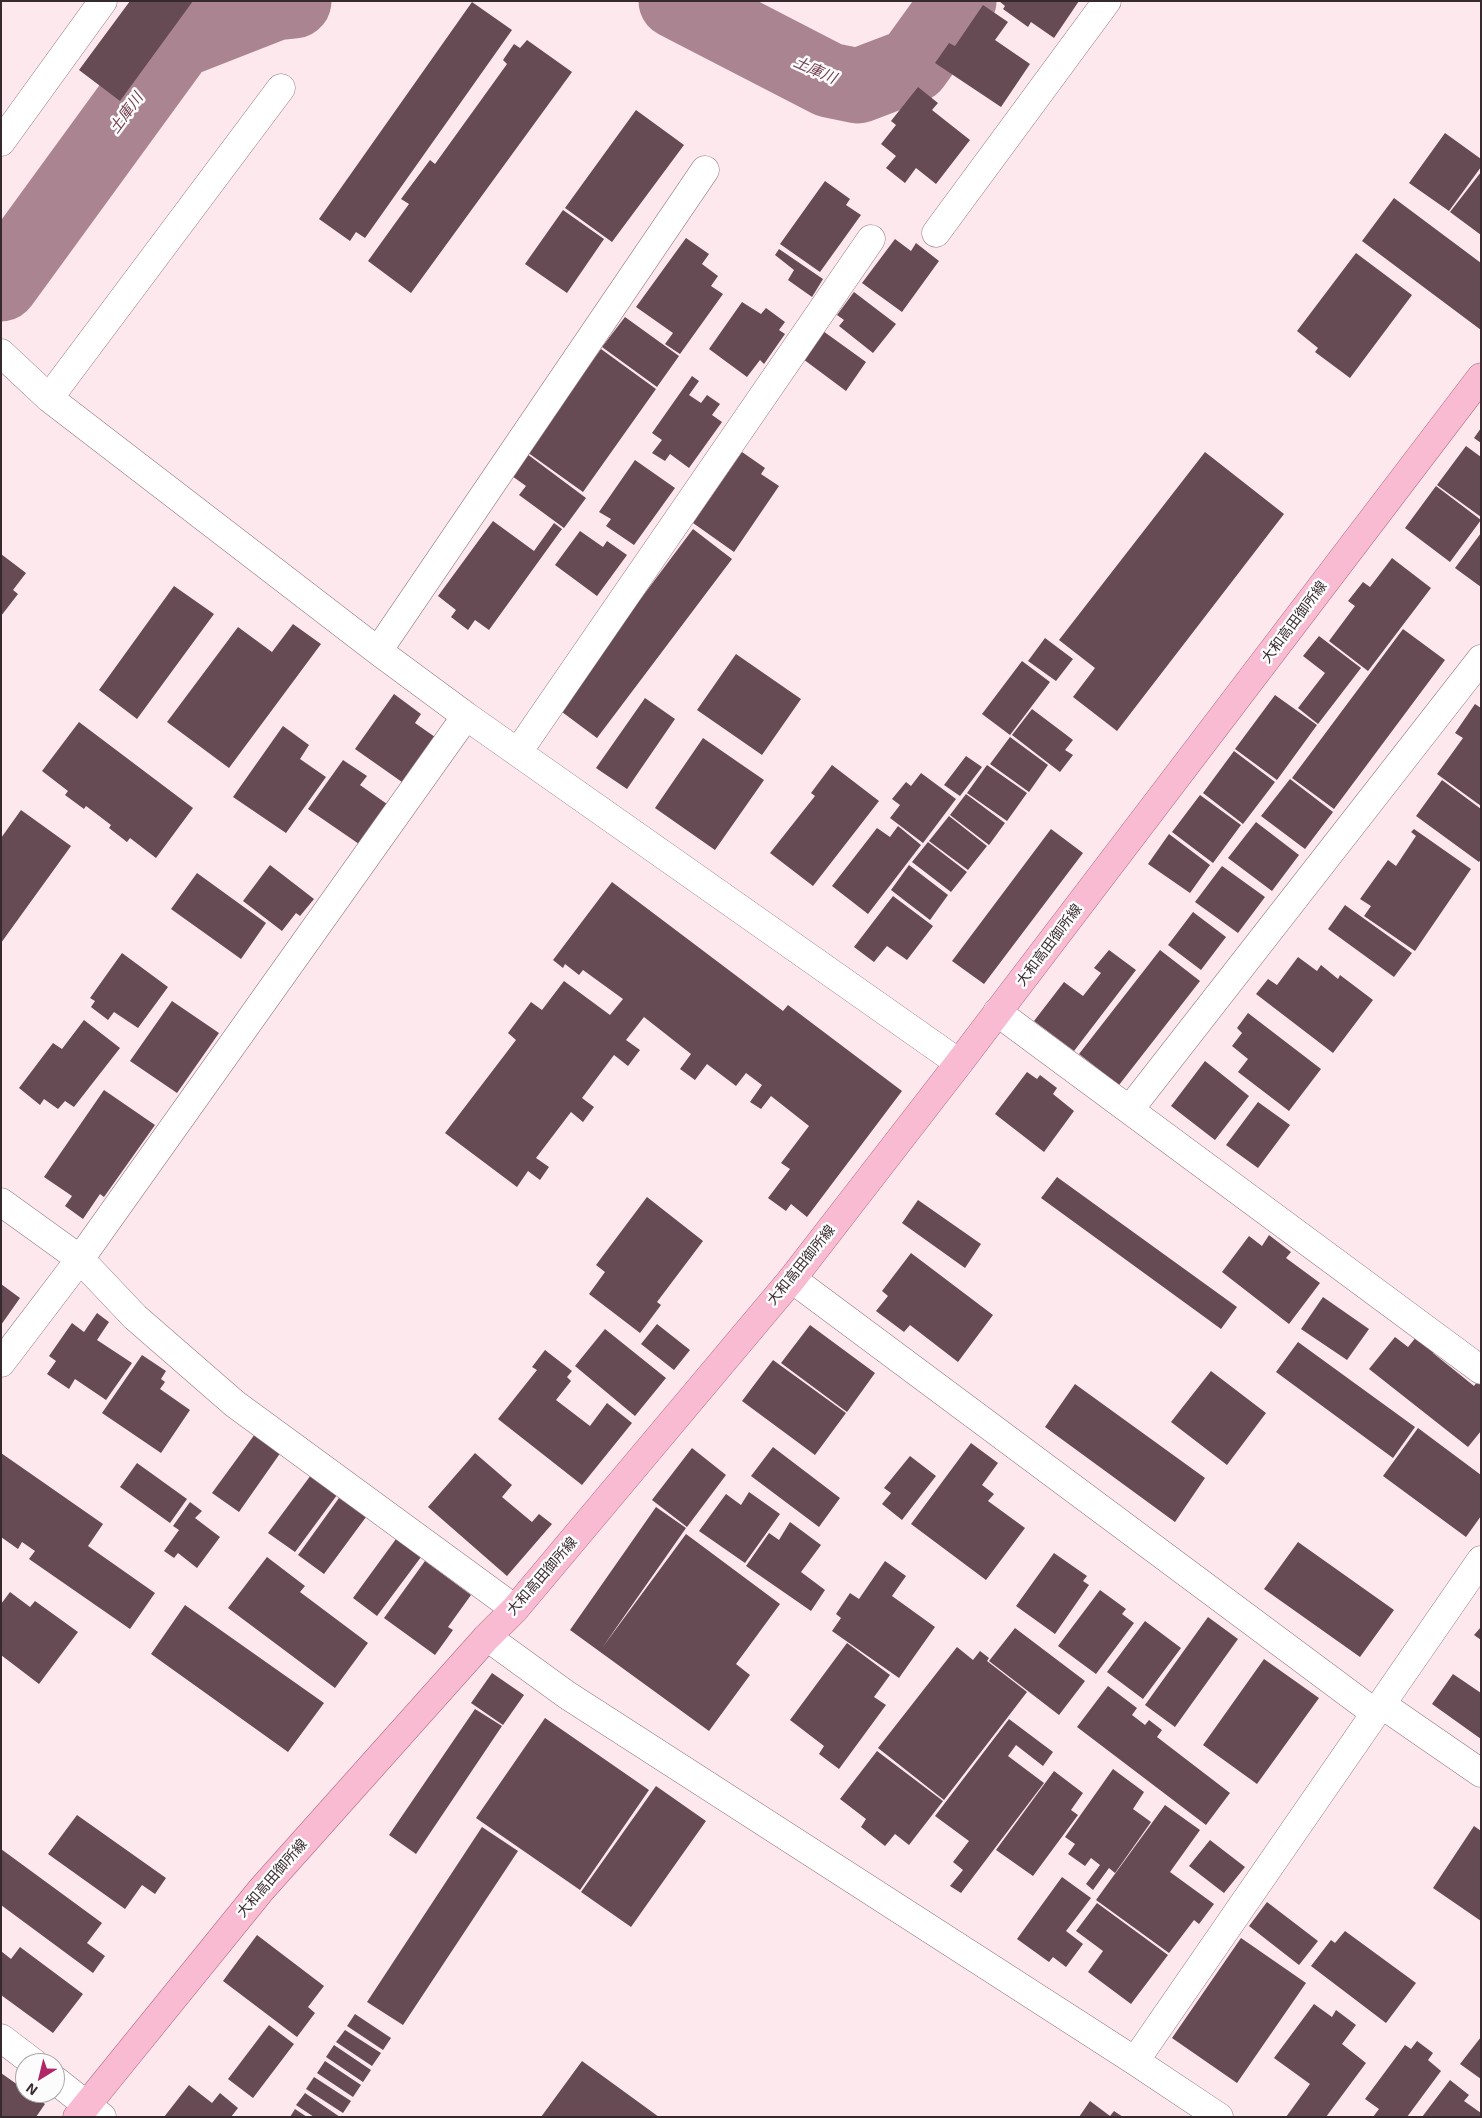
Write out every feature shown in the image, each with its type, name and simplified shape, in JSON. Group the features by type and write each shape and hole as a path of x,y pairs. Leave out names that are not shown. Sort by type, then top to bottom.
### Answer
{"main road":[{"name":"大和高田御所線","path":"88,2112 261,1890 515,1608 792,1279 959,1063 1481,377"}],"street":[{"path":"1,142 103,1"},
{"path":"936,233 1107,1"},
{"path":"49,398 281,88"},
{"path":"378,651 705,170"},
{"path":"518,752 871,239"},
{"path":"1,353 49,398 378,651 466,716 959,1063"},
{"path":"1130,1109 1481,659"},
{"path":"1,1363 80,1259 466,716"},
{"path":"997,1012 1481,1370"},
{"path":"1,1202 80,1259 136,1317 235,1404 515,1608"},
{"path":"792,1279 1378,1708 1481,1773"},
{"path":"1135,2061 1481,1560"},
{"path":"487,1637 567,1695 1135,2061 1210,2114"},
{"path":"1,2038 21,2053"},
{"path":"65,2090 88,2112"}],"building":[{"path":"130,1 193,1 120,101 79,70"},
{"path":"999,1 1079,1 1054,38 1031,22 1028,27 1003,9 1005,6"},
{"path":"472,2 512,30 365,238 356,232 350,241 319,219"},
{"path":"983,5 1008,22 995,40 1030,64 1001,107 935,63 949,43 955,46"},
{"path":"527,40 572,72 411,293 368,261 409,204 401,199 430,160 435,164 507,64 503,60 514,44 520,48"},
{"path":"918,87 938,103 932,110 970,140 936,184 916,168 905,183 886,168 896,156 881,144 896,125 891,121"},
{"path":"636,110 684,145 612,242 565,208"},
{"path":"1445,133 1481,159 1481,167 1449,211 1409,183"},
{"path":"1481,172 1481,235 1450,212"},
{"path":"825,181 850,199 846,205 861,215 820,272 780,244"},
{"path":"1394,198 1481,263 1481,330 1362,241"},
{"path":"563,210 604,239 567,293 525,264"},
{"path":"686,238 709,254 702,264 718,276 711,286 723,294 680,354 665,344 673,333 636,307"},
{"path":"895,239 911,251 916,243 939,261 902,312 862,283"},
{"path":"779,249 823,279 812,297 788,280 794,270 775,255"},
{"path":"1356,253 1412,295 1350,378 1315,352 1318,348 1297,331"},
{"path":"854,292 896,324 873,353 839,326 844,320 837,315"},
{"path":"742,302 761,314 766,308 785,322 779,330 785,334 764,364 760,360 747,377 709,349"},
{"path":"625,317 679,356 657,387 602,347"},
{"path":"823,331 866,362 846,391 803,359"},
{"path":"601,349 656,389 583,492 527,452"},
{"path":"692,376 699,381 689,395 701,403 707,395 720,404 712,415 722,422 689,468 670,454 665,461 652,453 662,440 652,433"},
{"path":"1481,428 1481,443 1474,438"},
{"path":"1466,446 1481,457 1481,517 1437,485"},
{"path":"742,452 765,468 761,474 779,486 734,552 693,523"},
{"path":"1205,452 1284,514 1117,731 1073,697 1095,668 1059,640"},
{"path":"527,454 586,498 564,528 519,495 526,486 512,476"},
{"path":"635,460 675,488 634,545 606,526 611,519 599,512"},
{"path":"1436,486 1481,520 1450,562 1405,528"},
{"path":"493,521 534,551 554,523 562,529 489,630 475,620 468,630 451,617 456,610 438,596"},
{"path":"693,529 732,559 597,738 558,709"},
{"path":"580,531 603,547 607,541 627,555 597,596 555,565"},
{"path":"1481,533 1481,587 1455,568"},
{"path":"1,554 26,573 13,590 18,594 1,616"},
{"path":"1392,558 1431,588 1368,671 1329,641 1355,606 1348,601 1363,582 1370,587"},
{"path":"174,586 214,614 137,719 99,690"},
{"path":"293,624 321,644 229,768 167,722 238,627 272,652"},
{"path":"1403,629 1445,660 1334,809 1292,778"},
{"path":"1319,636 1361,668 1318,724 1298,708 1325,673 1303,656"},
{"path":"1045,638 1073,659 1056,681 1028,661"},
{"path":"736,654 801,699 762,755 697,710"},
{"path":"1022,661 1050,682 1010,735 982,714"},
{"path":"394,694 421,714 415,723 435,737 402,782 355,749"},
{"path":"1275,695 1317,725 1277,780 1235,749"},
{"path":"645,698 675,719 627,789 596,768"},
{"path":"1475,704 1481,708 1481,806 1437,774 1463,738 1455,733"},
{"path":"1032,709 1073,740 1065,750 1073,755 1060,772 1012,735"},
{"path":"79,722 193,808 156,858 130,838 127,842 109,828 111,825 86,806 84,809 65,795 68,791 42,771"},
{"path":"283,726 309,745 300,759 326,777 286,833 233,797"},
{"path":"1010,737 1048,765 1029,792 990,764"},
{"path":"703,738 764,780 715,850 655,808"},
{"path":"1234,751 1275,782 1243,824 1203,793"},
{"path":"966,756 982,767 960,796 944,785"},
{"path":"343,760 367,776 360,785 387,804 359,844 308,809"},
{"path":"832,765 879,801 813,886 770,853 815,796 811,793"},
{"path":"987,765 1027,793 1007,821 967,793"},
{"path":"921,773 956,799 923,843 890,818 900,805 892,799 906,782 911,786"},
{"path":"1290,779 1333,812 1305,849 1261,816"},
{"path":"1442,780 1481,809 1481,859 1479,862 1416,816"},
{"path":"966,794 1005,823 989,845 950,815"},
{"path":"1200,795 1241,825 1213,863 1172,832"},
{"path":"21,810 71,846 1,943 1,838"},
{"path":"949,816 987,846 968,870 929,841"},
{"path":"1256,822 1299,855 1272,891 1228,858"},
{"path":"898,826 921,845 868,914 832,886 877,828 890,837"},
{"path":"1051,829 1083,853 984,984 952,961"},
{"path":"1414,829 1471,869 1415,951 1364,916 1371,906 1360,899 1388,860 1396,866 1416,836 1411,832"},
{"path":"1169,834 1210,865 1190,893 1148,864"},
{"path":"928,842 967,872 951,892 912,862"},
{"path":"270,865 314,899 300,916 296,913 282,931 243,901"},
{"path":"909,865 948,895 930,920 891,890"},
{"path":"1222,866 1265,897 1238,933 1195,902"},
{"path":"197,873 266,923 241,959 171,909"},
{"path":"612,882 783,1011 788,1005 902,1091 807,1217 791,1204 786,1211 768,1198 790,1169 781,1163 809,1126 771,1096 761,1109 750,1102 762,1085 746,1073 736,1086 707,1064 695,1080 680,1069 691,1054 644,1017 626,1040 640,1050 628,1066 614,1055 582,1098 594,1107 583,1122 571,1112 536,1158 549,1167 540,1180 528,1171 517,1187 445,1133 516,1040 508,1033 531,1002 542,1010 564,981 610,1015 623,999 583,970 579,975 565,964 563,968 553,960"},
{"path":"893,896 933,926 907,960 887,946 874,962 854,947"},
{"path":"1345,905 1412,953 1394,977 1328,929"},
{"path":"1193,912 1226,937 1201,970 1168,945"},
{"path":"1109,950 1136,970 1074,1051 1034,1021 1064,982 1083,996 1101,973 1094,968"},
{"path":"1160,950 1200,981 1119,1085 1079,1054"},
{"path":"122,953 168,987 138,1028 114,1012 108,1020 91,1007 95,1001 90,998"},
{"path":"1298,957 1317,971 1321,965 1338,979 1340,975 1373,1000 1333,1053 1256,994 1268,979 1277,985"},
{"path":"172,1001 219,1033 177,1093 130,1061"},
{"path":"1248,1013 1321,1069 1289,1111 1238,1072 1248,1059 1232,1046 1242,1033 1237,1028"},
{"path":"84,1020 120,1048 74,1107 65,1101 58,1109 44,1099 40,1105 19,1088 53,1043 62,1049"},
{"path":"1205,1061 1249,1096 1215,1140 1171,1106"},
{"path":"1027,1072 1037,1079 1040,1075 1057,1088 1053,1094 1074,1111 1044,1152 995,1114"},
{"path":"104,1090 155,1125 104,1197 100,1194 83,1219 65,1206 72,1196 44,1177"},
{"path":"1258,1102 1290,1125 1258,1168 1226,1145"},
{"path":"1057,1177 1237,1307 1221,1329 1041,1198"},
{"path":"647,1197 703,1241 657,1302 661,1305 640,1333 589,1294 605,1272 596,1265"},
{"path":"918,1200 981,1244 965,1268 902,1223"},
{"path":"1269,1235 1291,1252 1286,1258 1320,1283 1289,1324 1222,1272 1249,1236 1262,1246"},
{"path":"911,1253 993,1315 958,1362 910,1325 904,1332 876,1311 888,1296 882,1291"},
{"path":"1,1284 20,1298 1,1325"},
{"path":"1323,1297 1369,1329 1347,1360 1301,1329"},
{"path":"97,1313 109,1322 97,1340 132,1363 106,1400 75,1379 69,1389 47,1374 56,1361 49,1356 72,1323 84,1332"},
{"path":"657,1324 690,1350 674,1370 641,1344"},
{"path":"810,1325 875,1373 847,1412 781,1363"},
{"path":"605,1329 666,1378 635,1416 575,1366"},
{"path":"1417,1336 1435,1350 1433,1353 1474,1386 1477,1382 1481,1385 1481,1431 1468,1447 1369,1369 1395,1337 1408,1347"},
{"path":"1298,1342 1415,1427 1393,1458 1276,1372"},
{"path":"545,1350 572,1371 567,1377 571,1381 556,1400 590,1426 607,1403 632,1423 582,1485 498,1419 537,1370 532,1367"},
{"path":"142,1355 166,1371 161,1379 165,1382 160,1389 190,1410 161,1453 102,1413"},
{"path":"773,1360 846,1413 815,1455 742,1401"},
{"path":"1211,1371 1266,1413 1227,1465 1171,1422"},
{"path":"1075,1384 1205,1478 1175,1522 1045,1427"},
{"path":"1418,1428 1481,1475 1481,1516 1466,1537 1383,1476"},
{"path":"255,1434 281,1452 239,1512 212,1493"},
{"path":"971,1443 998,1463 982,1485 994,1494 988,1501 1025,1528 986,1580 911,1524"},
{"path":"773,1447 840,1498 819,1527 751,1476"},
{"path":"692,1448 726,1475 687,1527 652,1500"},
{"path":"1,1453 103,1524 88,1546 155,1593 130,1629 29,1559 35,1551 22,1542 18,1549 1,1537"},
{"path":"475,1453 512,1485 502,1497 532,1522 539,1514 552,1524 507,1576 428,1507"},
{"path":"910,1456 936,1476 902,1520 882,1504 891,1493 884,1488"},
{"path":"137,1463 187,1499 170,1523 120,1487"},
{"path":"311,1475 337,1495 295,1552 268,1533"},
{"path":"749,1492 780,1514 745,1563 699,1531 726,1494 741,1505"},
{"path":"339,1498 366,1517 324,1574 298,1555"},
{"path":"190,1502 202,1511 195,1518 220,1537 197,1568 178,1553 174,1558 164,1551 179,1530 173,1526"},
{"path":"656,1507 686,1528 602,1648 686,1534 780,1604 736,1664 750,1675 709,1731 570,1630"},
{"path":"790,1522 821,1545 801,1572 825,1590 811,1611 746,1566 769,1533 779,1540"},
{"path":"396,1539 421,1557 377,1616 353,1598"},
{"path":"1298,1542 1394,1610 1360,1657 1264,1589"},
{"path":"1054,1553 1087,1576 1083,1581 1089,1585 1055,1634 1016,1606"},
{"path":"267,1557 305,1586 300,1592 368,1643 335,1688 228,1608"},
{"path":"425,1561 471,1595 448,1627 453,1630 435,1655 384,1618"},
{"path":"885,1561 906,1576 892,1596 935,1627 899,1678 832,1631 841,1618 836,1614 850,1593 859,1599"},
{"path":"1100,1590 1126,1609 1122,1614 1134,1623 1096,1674 1058,1646"},
{"path":"10,1592 30,1607 35,1601 78,1632 39,1684 1,1655 1,1604"},
{"path":"185,1605 324,1703 288,1752 151,1654"},
{"path":"1208,1617 1238,1639 1175,1727 1145,1705"},
{"path":"1145,1621 1181,1648 1143,1699 1107,1672"},
{"path":"1481,1627 1481,1640 1474,1635"},
{"path":"1015,1628 1085,1681 1059,1715 989,1661"},
{"path":"847,1643 890,1675 874,1697 886,1705 839,1769 819,1754 824,1746 790,1720"},
{"path":"957,1647 973,1660 980,1651 989,1658 987,1661 1027,1692 944,1800 878,1748"},
{"path":"1264,1659 1319,1698 1257,1784 1203,1745"},
{"path":"492,1673 524,1695 503,1725 471,1703"},
{"path":"1453,1674 1481,1693 1481,1739 1432,1704"},
{"path":"1108,1686 1137,1708 1132,1715 1145,1725 1149,1720 1162,1730 1157,1737 1230,1793 1206,1825 1077,1727"},
{"path":"475,1709 502,1726 416,1854 389,1835"},
{"path":"545,1718 649,1790 580,1890 476,1818"},
{"path":"1009,1719 1053,1752 1043,1766 1016,1745 1008,1756 1044,1783 961,1893 950,1886 963,1870 953,1862 969,1841 935,1816"},
{"path":"877,1751 943,1801 909,1845 895,1834 885,1846 861,1827 866,1819 840,1799"},
{"path":"1113,1769 1144,1792 1133,1809 1151,1822 1115,1873 1109,1868 1093,1890 1086,1884 1100,1865 1091,1858 1085,1866 1068,1854 1075,1844 1065,1837"},
{"path":"1054,1771 1083,1793 1071,1810 1078,1815 1033,1876 996,1850"},
{"path":"656,1786 706,1821 631,1927 581,1892"},
{"path":"1165,1805 1200,1830 1170,1872 1214,1904 1199,1924 1194,1920 1169,1953 1096,1900"},
{"path":"77,1815 166,1878 155,1894 142,1885 125,1909 48,1854"},
{"path":"1474,1826 1481,1831 1481,1921 1433,1888"},
{"path":"482,1827 518,1851 403,2025 367,2002"},
{"path":"1210,1840 1245,1867 1224,1893 1189,1866"},
{"path":"1,1849 102,1923 87,1943 105,1956 93,1973 1,1905"},
{"path":"1062,1877 1091,1898 1066,1931 1083,1944 1066,1967 1053,1957 1049,1962 1017,1939"},
{"path":"1267,1902 1318,1941 1299,1965 1249,1926"},
{"path":"1097,1903 1168,1955 1131,2004 1088,1972 1103,1951 1076,1931"},
{"path":"1345,1931 1416,1983 1386,2023 1311,1966 1331,1940 1335,1943"},
{"path":"257,1935 324,1986 308,2007 315,2013 297,2037 223,1981"},
{"path":"1241,1938 1306,1983 1237,2083 1172,2038"},
{"path":"20,1947 83,1994 53,2033 1,1995 1,1951 11,1959"},
{"path":"1314,2004 1332,2017 1336,2010 1356,2025 1342,2044 1366,2063 1326,2117 1286,2117 1310,2084 1274,2058"},
{"path":"355,2014 391,2038 383,2050 347,2026"},
{"path":"269,2025 294,2044 253,2098 228,2079"},
{"path":"345,2030 381,2053 372,2066 336,2042"},
{"path":"1481,2037 1481,2079 1460,2064"},
{"path":"1417,2041 1433,2053 1428,2060 1441,2071 1407,2117 1373,2117 1379,2109 1365,2099 1405,2045 1411,2049"},
{"path":"334,2045 371,2070 363,2082 326,2057"},
{"path":"325,2061 361,2085 353,2097 317,2073"},
{"path":"582,2061 659,2117 541,2117"},
{"path":"1,2073 15,2083 15,2103 45,2104 36,2117 1,2117"},
{"path":"314,2077 351,2101 343,2113 306,2089"},
{"path":"1450,2080 1469,2095 1464,2101 1481,2113 1481,2117 1422,2117"},
{"path":"189,2085 212,2103 220,2093 238,2108 231,2117 164,2117"},
{"path":"305,2093 340,2117 314,2117 296,2105"},
{"path":"1090,2101 1110,2116 1114,2111 1123,2117 1079,2117"},
{"path":"295,2109 307,2117 290,2117"}],"waterway":[{"name":"土庫川","path":"1,284 178,41 275,3 294,1"},
{"name":"土庫川","path":"676,1 829,80 858,86 913,65 959,1"}]}
